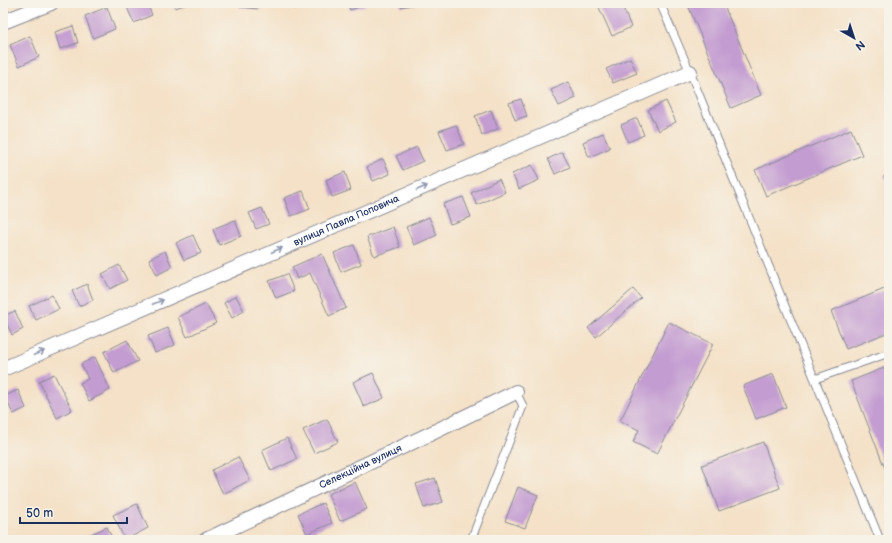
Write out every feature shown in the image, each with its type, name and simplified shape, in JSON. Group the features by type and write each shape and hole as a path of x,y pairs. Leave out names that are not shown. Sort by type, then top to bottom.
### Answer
{"street":[{"path":"3,22 51,3"},
{"name":"вулиця Павла Поповича","path":"3,369 690,72"},
{"name":"Селекційна вулиця","path":"206,540 516,392"}],"lane":[{"path":"660,3 690,72 880,540"},
{"path":"815,380 889,352"},
{"path":"472,540 523,406 516,392"}],"building":[{"path":"125,3 147,3 152,15 134,23"},
{"path":"174,3 191,3 175,8"},
{"path":"240,3 259,3 258,9 240,7"},
{"path":"292,3 315,3 316,5 293,9"},
{"path":"348,3 366,3 366,5 350,10"},
{"path":"400,3 417,3 417,4 401,7"},
{"path":"597,3 621,3 631,27 612,36"},
{"path":"687,3 723,3 761,95 731,108"},
{"path":"107,7 115,29 93,38 85,16"},
{"path":"73,26 78,43 60,49 55,32"},
{"path":"30,36 39,57 19,66 10,45"},
{"path":"630,58 637,73 613,83 606,69"},
{"path":"568,82 576,98 559,106 551,90"},
{"path":"521,99 527,116 515,120 509,103"},
{"path":"666,101 676,122 658,131 648,110"},
{"path":"491,110 498,129 482,135 475,116"},
{"path":"637,118 644,135 628,142 621,125"},
{"path":"456,125 464,144 447,150 439,131"},
{"path":"851,129 862,155 766,196 755,170"},
{"path":"603,133 610,148 589,157 583,142"},
{"path":"417,147 423,161 403,170 396,156"},
{"path":"562,152 570,167 555,174 548,159"},
{"path":"383,159 390,174 373,181 367,167"},
{"path":"532,165 539,180 519,189 512,174"},
{"path":"345,172 351,190 332,197 326,180"},
{"path":"889,174 889,188 884,176"},
{"path":"499,179 505,192 477,205 471,193"},
{"path":"303,191 310,209 291,216 284,198"},
{"path":"463,197 471,217 450,224 443,204"},
{"path":"262,208 269,224 256,229 249,213"},
{"path":"429,217 437,235 414,245 406,227"},
{"path":"235,220 241,236 219,245 213,229"},
{"path":"393,227 400,247 374,256 367,237"},
{"path":"193,235 201,253 184,260 176,243"},
{"path":"354,245 361,264 341,272 334,253"},
{"path":"165,251 172,267 157,275 149,259"},
{"path":"322,254 346,308 329,316 310,273 297,279 292,267"},
{"path":"119,265 127,280 110,289 102,274"},
{"path":"287,274 294,291 276,298 269,281"},
{"path":"87,284 93,300 79,306 72,291"},
{"path":"889,287 889,332 846,349 831,311"},
{"path":"633,289 641,298 596,337 588,328"},
{"path":"52,295 59,309 36,320 29,306"},
{"path":"236,296 244,311 232,318 224,303"},
{"path":"206,304 216,323 187,337 178,317"},
{"path":"15,311 23,329 12,335 3,316"},
{"path":"669,322 713,344 657,454 633,442 639,430 620,421"},
{"path":"168,328 175,345 155,353 148,336"},
{"path":"127,340 138,361 114,373 104,352"},
{"path":"95,357 110,390 89,401 80,383 88,379 81,364"},
{"path":"889,366 889,479 851,381"},
{"path":"373,373 384,398 364,407 353,382"},
{"path":"54,374 72,410 57,418 39,381"},
{"path":"773,374 786,407 756,419 743,386"},
{"path":"18,390 26,408 13,414 5,396"},
{"path":"327,419 338,442 314,453 303,430"},
{"path":"287,438 297,459 271,471 262,450"},
{"path":"763,442 780,488 719,511 702,465"},
{"path":"238,457 250,480 223,494 212,470"},
{"path":"435,478 443,502 424,508 416,484"},
{"path":"355,482 367,509 340,521 328,494"},
{"path":"518,487 538,495 525,528 505,521"},
{"path":"323,503 332,523 307,534 298,514"},
{"path":"137,504 148,528 125,540 113,515"},
{"path":"107,527 113,540 83,540 82,538"}]}
